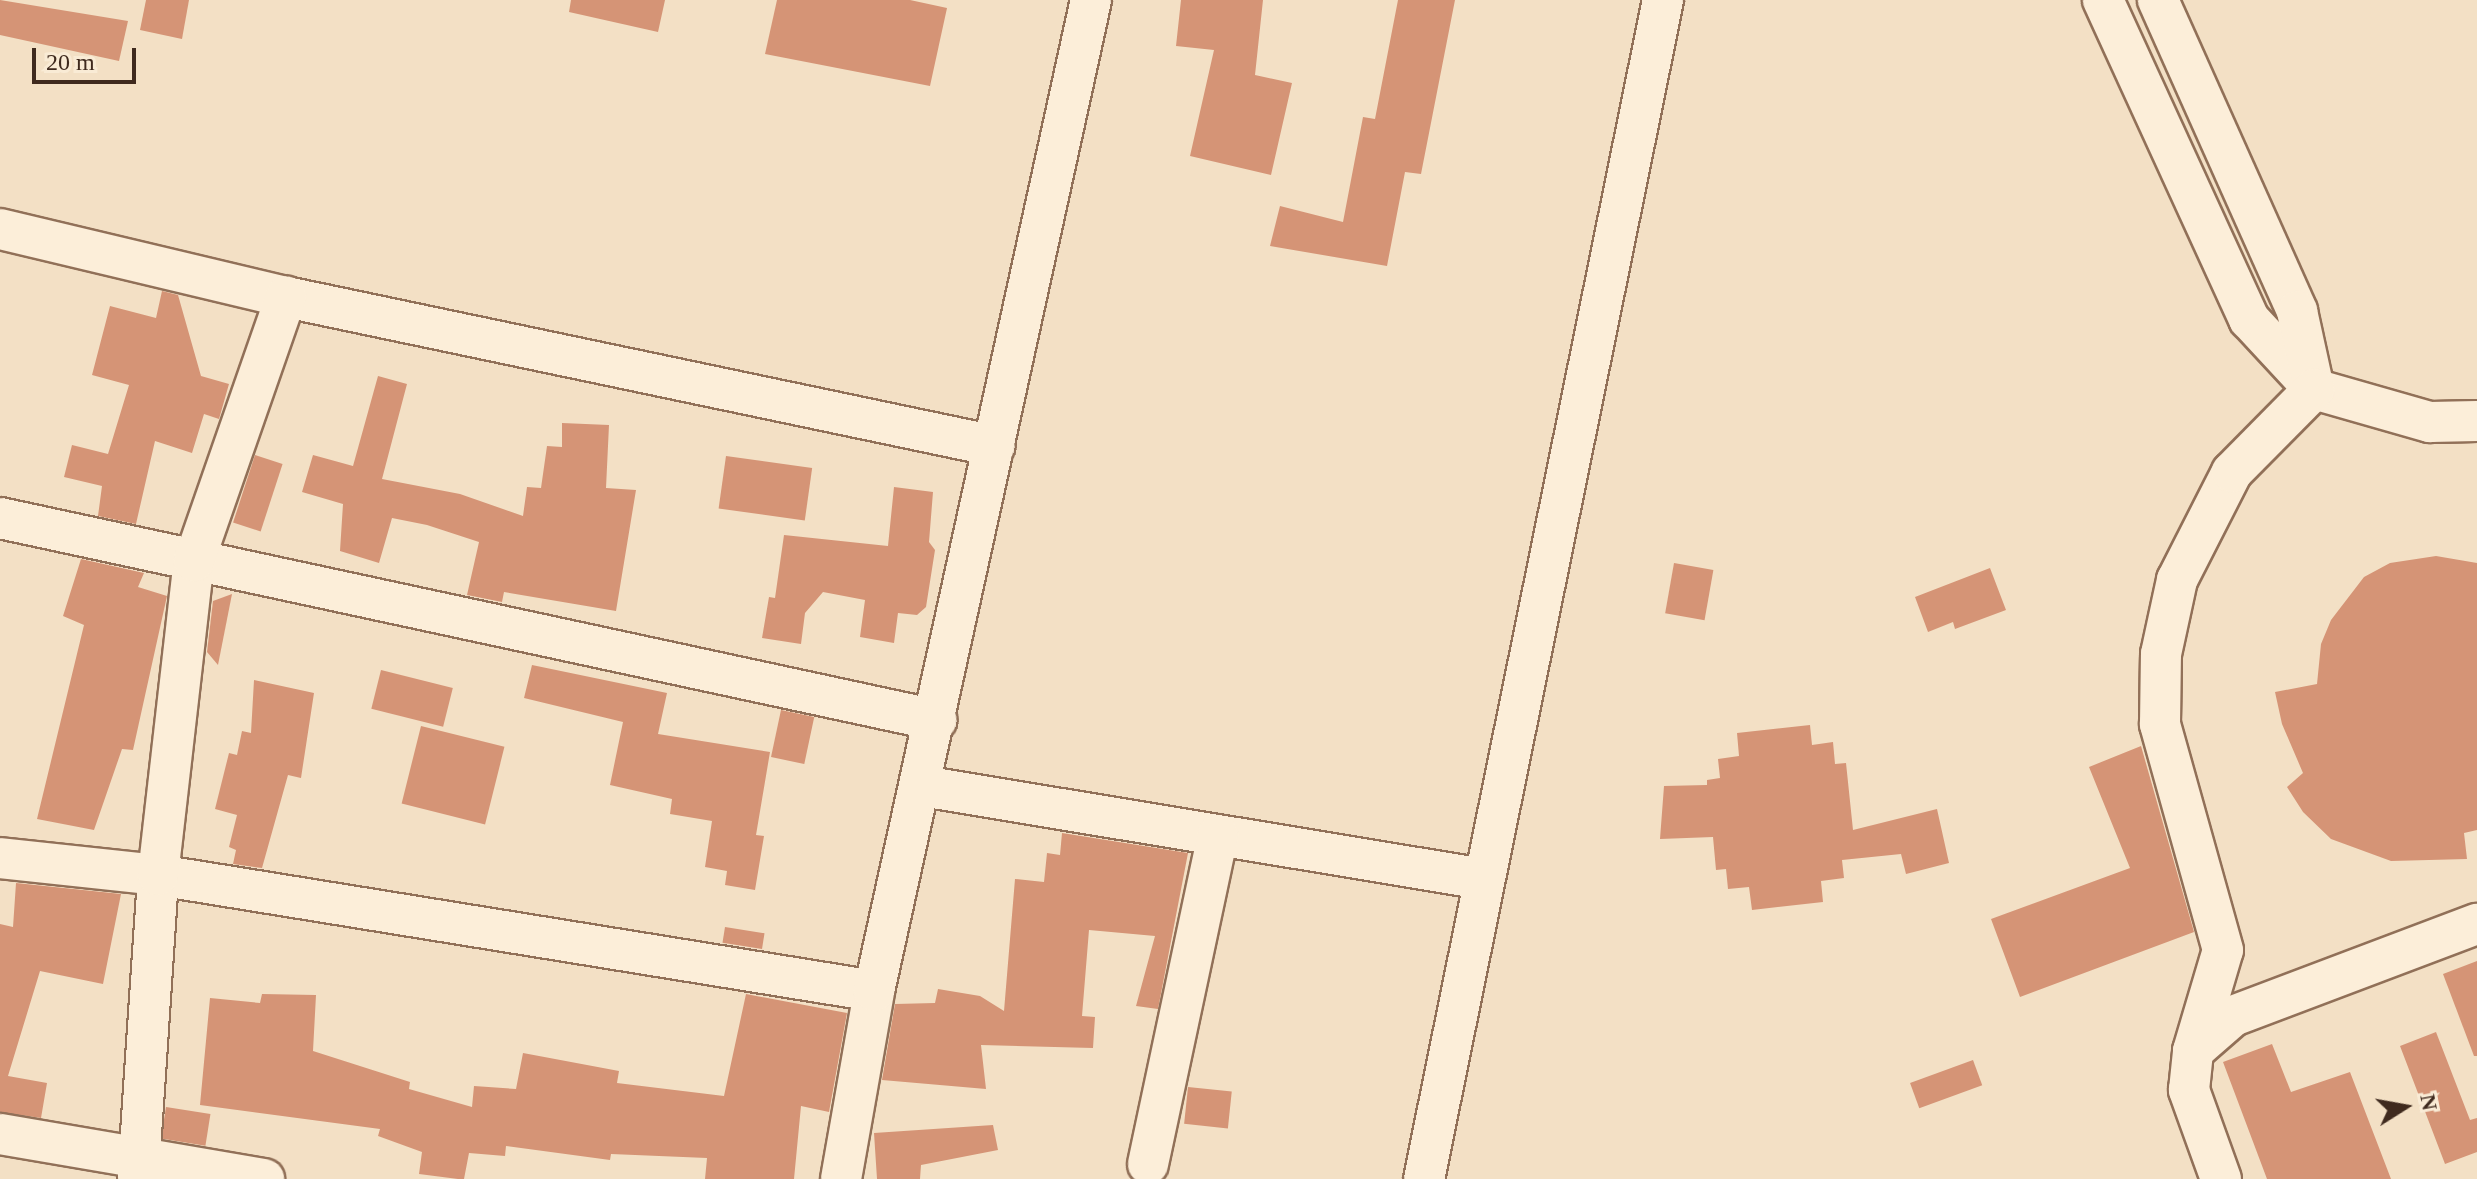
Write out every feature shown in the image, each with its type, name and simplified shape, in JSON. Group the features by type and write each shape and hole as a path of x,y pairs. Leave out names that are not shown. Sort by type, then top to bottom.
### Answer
{"street":[{"path":"841,1179 874,991 922,786 1091,0"},
{"path":"1424,1179 1663,0"},
{"path":"2103,0 2249,319 2314,389 2430,422 2477,421"},
{"path":"2158,0 2297,311 2314,389"},
{"path":"0,229 286,297 995,446"},
{"path":"138,1167 158,875 194,561 286,297"},
{"path":"2221,1179 2189,1090 2193,1051 2223,950 2160,724 2161,654 2177,580 2232,472 2314,389"},
{"path":"0,518 936,720"},
{"path":"922,786 1483,879"},
{"path":"1148,1164 1218,835"},
{"path":"0,858 158,875 874,991"},
{"path":"2193,1051 2233,1016 2477,924"},
{"path":"0,1134 138,1167 264,1179"}],"building":[{"path":"0,0 128,21 119,61 0,35"},
{"path":"146,0 189,0 182,39 140,30"},
{"path":"571,0 665,0 658,32 569,12"},
{"path":"777,0 910,0 947,8 930,86 765,54"},
{"path":"1181,0 1263,0 1255,75 1292,83 1271,175 1190,156 1214,50 1176,46"},
{"path":"1398,0 1455,0 1421,174 1405,172 1387,266 1270,246 1280,206 1343,222 1363,117 1375,119"},
{"path":"162,291 178,295 201,376 229,384 219,419 204,414 192,453 155,441 136,524 98,516 102,486 64,477 72,445 108,454 129,385 92,375 110,306 156,318"},
{"path":"378,376 407,384 382,479 460,494 523,516 527,487 541,488 547,446 562,447 562,423 609,425 606,488 636,490 616,611 504,592 502,602 467,595 479,542 427,525 392,518 379,563 340,551 343,504 302,492 313,455 353,466"},
{"path":"255,455 283,464 261,531 233,523"},
{"path":"726,456 812,468 805,521 719,508"},
{"path":"894,487 933,492 929,542 935,550 926,607 917,615 898,613 894,643 860,637 865,600 823,592 805,613 801,644 762,638 769,597 775,598 784,535 888,546"},
{"path":"2436,556 2477,563 2477,830 2464,833 2467,859 2391,861 2331,839 2303,812 2287,787 2303,773 2282,724 2275,692 2317,684 2321,644 2331,620 2364,577 2390,563"},
{"path":"81,559 144,573 138,587 167,596 133,750 122,749 94,830 37,819 84,625 63,616"},
{"path":"1674,563 1713,570 1705,620 1665,613"},
{"path":"1990,568 2006,610 1955,629 1953,622 1928,632 1915,597"},
{"path":"232,594 218,665 207,652 213,601"},
{"path":"532,665 667,693 658,734 770,752 756,835 764,836 755,890 725,885 727,871 705,867 712,821 670,814 672,799 610,785 623,722 524,698"},
{"path":"381,670 453,688 443,727 371,709"},
{"path":"254,680 314,693 301,778 288,775 262,868 233,864 236,850 229,847 237,815 215,809 229,753 237,755 242,731 251,733"},
{"path":"781,710 814,717 804,764 771,757"},
{"path":"1810,725 1812,745 1833,742 1835,764 1846,763 1853,830 1937,809 1949,863 1906,874 1901,854 1842,860 1844,878 1821,881 1823,902 1752,910 1749,887 1728,889 1726,869 1716,870 1713,837 1660,839 1664,786 1707,785 1707,780 1720,778 1718,759 1739,756 1737,733"},
{"path":"421,726 504,747 485,824 402,804"},
{"path":"2141,746 2194,932 2020,997 1991,919 2130,868 2089,767"},
{"path":"1062,833 1188,853 1158,1009 1136,1006 1155,936 1089,930 1082,1016 1095,1017 1093,1048 981,1045 986,1089 882,1080 895,1004 935,1003 938,989 980,996 1004,1011 1015,879 1044,882 1047,853 1060,855"},
{"path":"16,883 121,894 103,984 40,971 8,1076 47,1083 41,1118 0,1112 0,924 13,927"},
{"path":"725,927 765,933 762,949 722,943"},
{"path":"2477,961 2477,1056 2474,1056 2443,974"},
{"path":"262,994 316,995 313,1051 410,1082 409,1089 472,1107 474,1086 516,1089 523,1053 619,1071 617,1083 724,1096 746,994 847,1013 829,1112 801,1106 794,1179 705,1179 707,1158 611,1154 610,1160 506,1146 505,1156 469,1153 464,1179 458,1179 419,1174 422,1152 378,1136 380,1129 200,1105 210,998 260,1003"},
{"path":"2436,1032 2470,1120 2477,1118 2477,1152 2445,1164 2400,1046"},
{"path":"2272,1044 2291,1092 2350,1072 2391,1179 2267,1179 2223,1062"},
{"path":"1973,1060 1982,1085 1919,1108 1910,1083"},
{"path":"1188,1087 1232,1092 1228,1128 1184,1124"},
{"path":"166,1107 210,1114 205,1146 161,1139"},
{"path":"993,1125 998,1150 921,1165 920,1179 877,1179 874,1133"}]}
